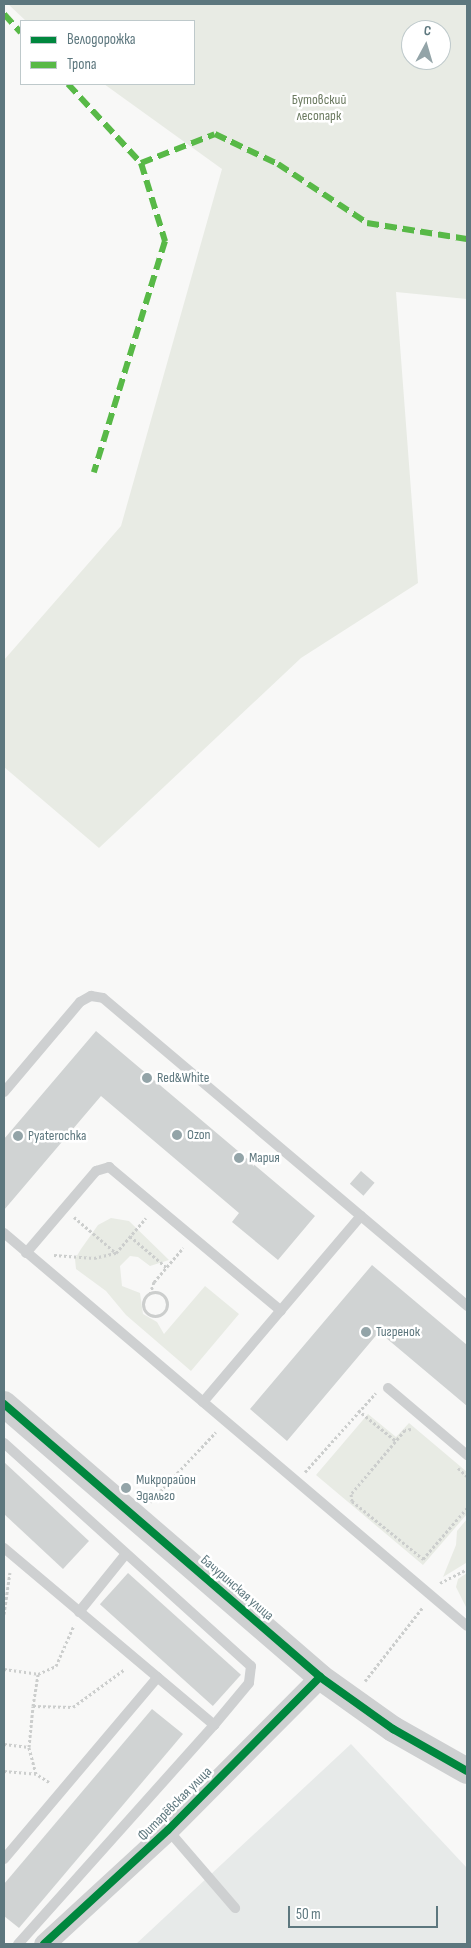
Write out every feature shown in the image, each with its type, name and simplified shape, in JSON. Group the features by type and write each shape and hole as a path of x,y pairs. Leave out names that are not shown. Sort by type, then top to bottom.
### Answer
{"street":[{"name":"Бачуринская улица","path":"4,1404 320,1677 393,1730 467,1771"},
{"name":"Фитарёвская улица","path":"44,1944 168,1830 320,1677"}],"lane":[{"path":"4,1092 80,1002 91,996 104,998 467,1306"},
{"path":"26,1253 96,1171 104,1167 115,1170 281,1311"},
{"path":"203,1402 361,1216"},
{"path":"4,1233 467,1626"},
{"path":"388,1388 467,1455"},
{"path":"4,1443 125,1555 251,1666 249,1683 214,1725 18,1944"},
{"path":"8,1552 214,1725"},
{"path":"80,1612 125,1555"},
{"path":"4,1859 158,1677"},
{"path":"168,1830 235,1908"}],"path":[{"path":"26,1253 94,1258 116,1253 157,1205"},
{"path":"64,1209 116,1253"},
{"path":"130,1236 166,1267"},
{"path":"150,1294 161,1295 166,1301 164,1312 157,1316 150,1315 144,1310 144,1299 150,1294 154,1282 193,1236"},
{"path":"297,1482 372,1394 388,1388"},
{"path":"358,1410 396,1442"},
{"path":"144,1508 226,1421"},
{"path":"419,1435 407,1428 351,1494 352,1501 423,1559 467,1508"},
{"path":"454,1464 467,1476"},
{"path":"4,1614 8,1552"},
{"path":"360,1688 427,1592 467,1569"},
{"path":"4,1669 38,1674 56,1666 80,1612"},
{"path":"33,1706 73,1707 138,1660"},
{"path":"36,1774 30,1747 38,1674"},
{"path":"4,1744 30,1747"},
{"path":"4,1771 36,1774 62,1791"}],"shaded area":[{"path":"351,1744 467,1868 467,1944 136,1944"}],"green space":[{"name":"Бутовский лесопарк","path":"8,4 467,4 467,299 396,292 418,583 301,658 99,848 4,767 4,660 121,526 222,169 105,85 195,85 195,20 25,20"},
{"path":"111,1218 129,1221 169,1260 150,1266 138,1257 130,1256 120,1266 122,1286 140,1293 143,1314 157,1322 164,1334 205,1286 239,1314 191,1371 126,1315 106,1291 76,1269 75,1259 81,1249 98,1225"},
{"path":"368,1414 396,1437 409,1423 467,1472 467,1514 423,1565 316,1475"},
{"path":"467,1519 466,1563 443,1577 456,1545 457,1531"},
{"path":"467,1573 467,1609 456,1587 458,1579"}],"building":[{"path":"96,1031 315,1216 278,1260 232,1222 239,1213 101,1096 4,1210 4,1139"},
{"path":"361,1171 375,1183 363,1196 350,1184"},
{"path":"372,1265 467,1345 467,1406 379,1332 287,1441 250,1409"},
{"path":"4,1462 89,1541 63,1569 4,1514"},
{"path":"128,1573 241,1675 213,1706 100,1604"},
{"path":"152,1709 183,1734 19,1928 4,1916 4,1884"}],"marked path":[{"path":"4,14 20,32"},
{"path":"69,85 141,163 165,241 94,472"},
{"path":"141,163 215,134 278,164 367,223 467,239"}],"cycle path":[{"path":"4,1404 320,1677 393,1729 467,1771"},
{"path":"44,1944 168,1830 320,1677"}],"place":[{"name":"Red&White","path":"147,1078"},
{"name":"Ozon","path":"177,1135"},
{"name":"Pyaterochka","path":"18,1136"},
{"name":"Мария","path":"239,1158"},
{"name":"Тигренок","path":"366,1332"},
{"name":"Микрорайон Эдальго","path":"126,1488"}]}
